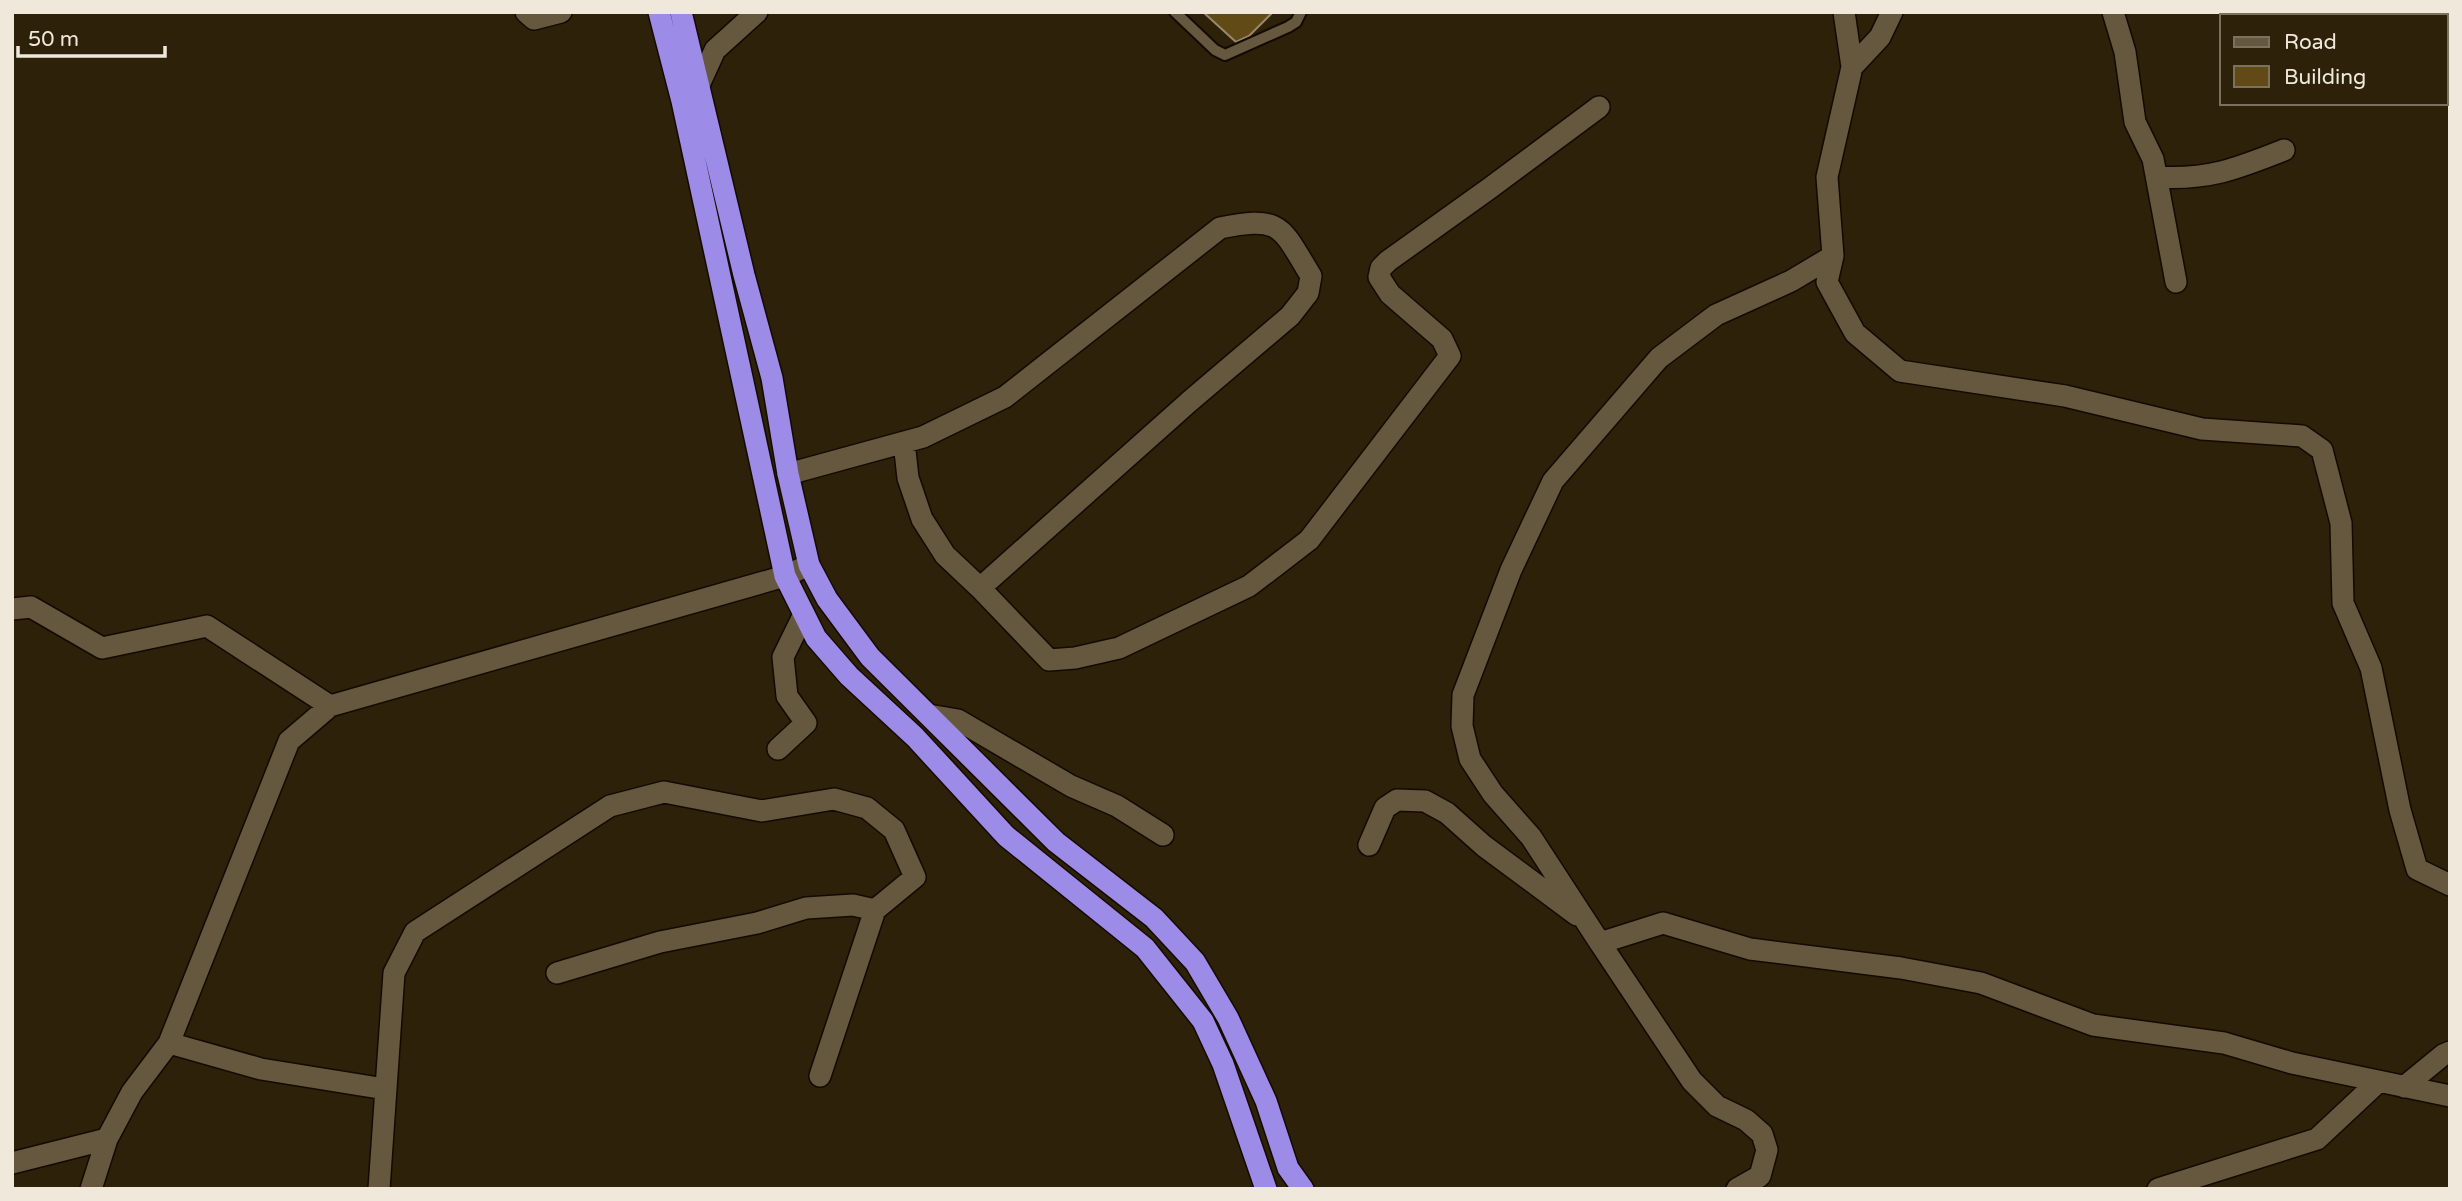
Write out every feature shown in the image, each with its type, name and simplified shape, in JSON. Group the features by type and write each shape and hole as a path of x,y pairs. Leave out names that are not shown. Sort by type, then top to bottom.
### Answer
{"highway":[{"path":"659,12 682,101 785,576 816,638 849,676 915,737 1006,836 1145,948 1203,1021 1223,1064 1266,1189"},
{"path":"681,12 744,275 772,378 788,474 809,565 827,598 870,657 1056,842 1154,918 1195,962 1228,1017 1266,1101 1288,1168 1303,1189"}],"street":[{"path":"526,12 534,19 561,12"},
{"path":"699,85 715,50 757,12"},
{"path":"1844,12 1852,67 1827,177 1832,256 1827,282 1855,333 1900,371 2065,396 2202,429 2302,436 2322,450 2341,523 2343,603 2371,668 2400,810 2417,869 2450,885"},
{"path":"1852,67 1880,37 1892,12"},
{"path":"2113,12 2125,52 2135,122 2153,159 2176,282"},
{"path":"904,442 908,478 922,519 945,555 981,588 1049,660 1075,658 1119,648 1249,586 1309,540 1450,356 1442,338 1390,294 1379,277 1381,268 1599,107"},
{"path":"2157,177 2183,179 2214,176 2284,150"},
{"path":"788,474 923,436 1005,397 1220,228 1247,222 1277,227 1284,233 1311,276 1308,293 1290,316 1190,401 981,588"},
{"path":"1737,1189 1760,1176 1767,1150 1762,1134 1746,1120 1717,1106 1692,1081 1531,837 1493,794 1470,759 1462,726 1463,695 1511,570 1553,481 1659,358 1716,315 1791,281 1832,256"},
{"path":"91,1189 107,1139 132,1092 169,1043 289,741 330,706 785,576 809,565"},
{"path":"12,609 31,607 102,648 207,626 330,706"},
{"path":"778,749 807,723 787,696 783,657 804,614"},
{"path":"929,715 958,720 1071,786 1117,806 1163,835"},
{"path":"379,1189 394,973 415,932 610,806 664,792 762,811 834,799 867,807 894,830 915,877 875,910 820,1076"},
{"path":"1368,845 1385,808 1397,800 1425,801 1447,813 1483,846 1587,922"},
{"path":"557,973 660,942 757,923 807,908 853,905 875,910"},
{"path":"1600,943 1663,923 1750,949 1901,968 1980,983 2093,1025 2224,1043 2292,1063 2450,1097"},
{"path":"169,1043 261,1069 386,1089"},
{"path":"2403,1087 2450,1052"},
{"path":"2158,1189 2317,1139 2378,1082"},
{"path":"12,1163 107,1139"}],"lane":[{"path":"1175,12 1215,50 1225,55 1288,27 1296,22 1301,12"}],"building":[{"path":"1203,12 1273,12 1249,36 1236,42"}]}
